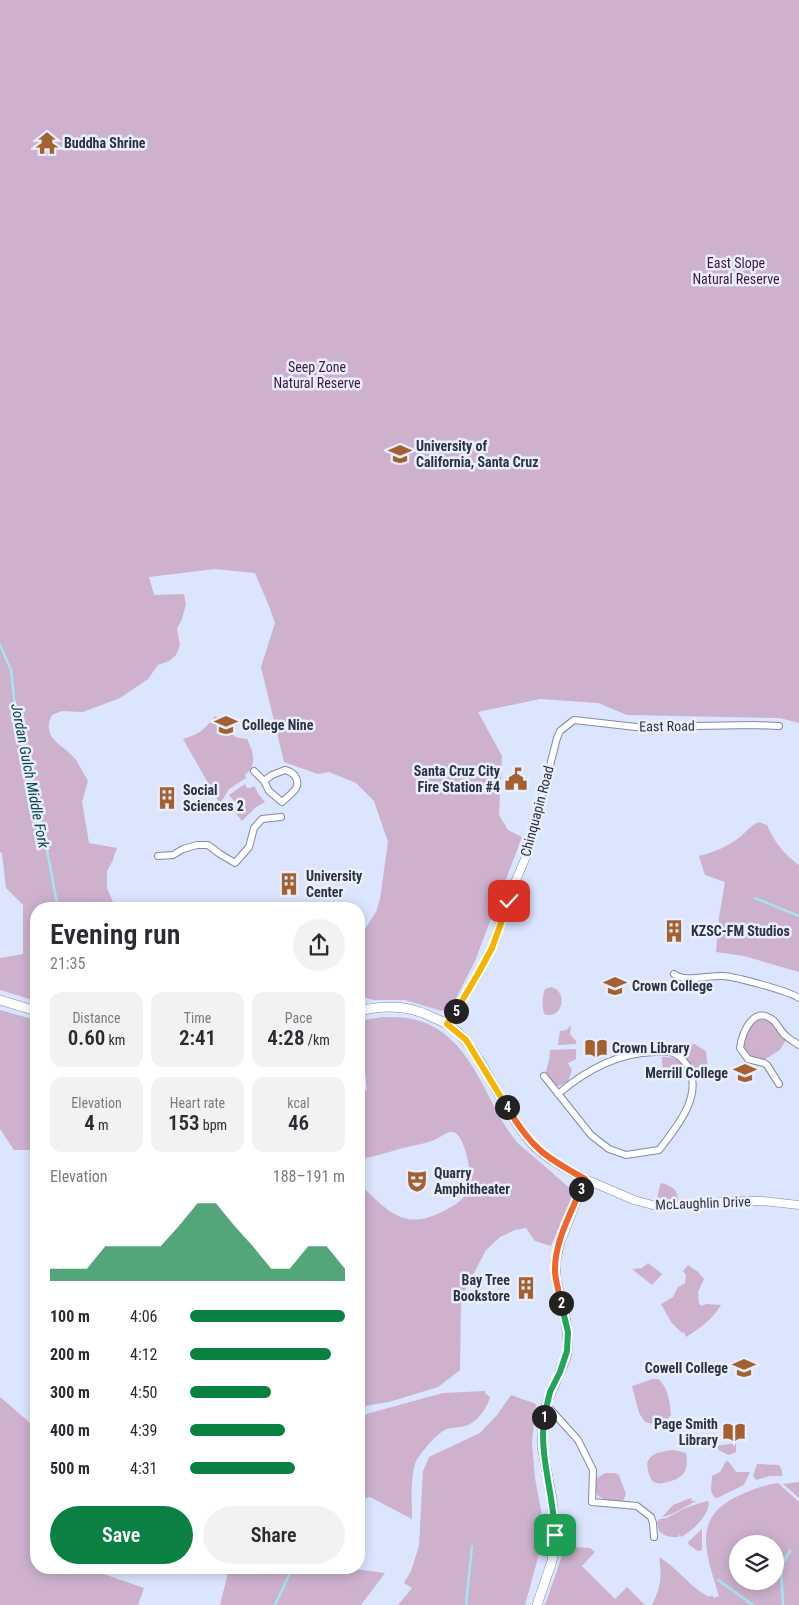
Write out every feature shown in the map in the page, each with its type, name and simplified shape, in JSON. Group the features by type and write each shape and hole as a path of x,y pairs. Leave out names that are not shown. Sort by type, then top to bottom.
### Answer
{"main road":[{"path":"0,1000 30,1009"},
{"name":"McLaughlin Drive","path":"365,1009 374,1007 401,1008 426,1014 447,1024 466,1040 530,1141 553,1161 585,1179"},
{"path":"537,1605 552,1561 555,1540 552,1499 542,1446 543,1428 547,1402 566,1358 568,1344 566,1321 556,1279 555,1263 560,1242 585,1179"}],"street":[{"name":"East Road","path":"560,731 574,720 636,727 779,726"},
{"name":"Chinquapin Road","path":"447,1024 492,948 513,887 528,852 553,750 560,731"},
{"path":"254,771 264,781 269,791 282,802 296,789 297,780 289,770 280,770 264,781"},
{"path":"158,856 173,854 197,845 208,845 235,863 249,847 254,828 262,819 281,817"},
{"path":"674,974 678,978 686,979 709,976 729,977 788,993 799,998"},
{"path":"779,1084 767,1065 748,1059 740,1048 742,1038 749,1023 758,1016 768,1017 787,1038 799,1045"},
{"path":"544,1076 558,1094 591,1135 609,1149 626,1154 659,1150 683,1116 694,1089 693,1079 685,1062 674,1053 642,1053 615,1059 589,1070 558,1094"},
{"name":"McLaughlin Drive","path":"585,1179 634,1200 660,1207 737,1201 763,1201 799,1205"},
{"path":"552,1410 578,1440 593,1470 592,1502 637,1506 651,1517 654,1537"}],"shaded area":[{"name":"University of California, Santa Cruz","path":"0,0 799,0 799,1605 0,1605"}],"green space":[{"path":"0,0 799,0 799,723 780,718 627,715 598,703 540,699 478,712 502,756 499,815 508,830 522,837 475,961 450,1007 442,1011 405,1000 374,1000 365,998 365,929 376,912 380,899 388,842 374,801 356,783 329,772 318,774 284,762 261,667 275,623 255,573 215,569 149,577 154,595 184,594 186,604 177,629 180,645 176,655 169,661 158,665 148,679 120,698 83,712 62,711 52,715 49,723 51,736 76,760 88,781 82,802 89,843 117,848 107,871 107,888 113,902 30,902 30,999 0,990 0,958 23,954 23,905 6,888 2,853 0,852"},
{"path":"215,716 227,722 235,736 247,739 253,758 252,767 245,775 246,778 229,789 220,804 183,739 201,731"},
{"path":"245,784 247,788 254,786 265,802 256,807 242,821 230,806 235,802 229,795"},
{"path":"759,822 767,825 780,847 799,865 799,972 744,956 716,952 725,882 705,875 699,856 730,844"},
{"path":"551,987 560,994 561,1002 558,1011 550,1015 544,1014 543,995 545,989"},
{"path":"0,1010 30,1018 30,1150 14,1150 0,1129"},
{"path":"382,1017 406,1018 420,1021 438,1029 453,1041 476,1073 516,1141 574,1192 551,1246 535,1241 526,1228 515,1230 500,1237 486,1250 461,1298 460,1370 438,1387 389,1402 365,1406 365,1189 383,1206 400,1217 420,1219 431,1217 444,1211 463,1198 470,1177 468,1159 463,1144 457,1134 453,1132 446,1133 428,1142 365,1158 365,1090 367,1090 365,1020"},
{"path":"755,1020 769,1020 786,1040 780,1050 764,1060 750,1057 744,1048 747,1032"},
{"path":"571,1026 570,1034 576,1041 576,1044 558,1045 560,1031 567,1030"},
{"path":"689,1043 706,1051 707,1068 703,1077 695,1077 687,1059 680,1053 681,1046"},
{"path":"576,1049 576,1059 568,1063 572,1070 568,1082 559,1086 553,1085 545,1075 550,1050"},
{"path":"662,1057 675,1058 681,1062 688,1073 686,1078 663,1078"},
{"path":"660,1183 673,1188 677,1193 678,1201 656,1201"},
{"path":"648,1263 662,1274 652,1285 632,1269 642,1268"},
{"path":"688,1265 704,1279 698,1292 699,1304 702,1306 706,1304 721,1305 714,1315 686,1337 684,1332 682,1333 671,1322 661,1304 673,1297 678,1287 685,1283 686,1275 683,1271"},
{"path":"658,1379 664,1386 670,1405 671,1415 659,1425 645,1422 639,1413 632,1386"},
{"path":"485,1391 490,1397 487,1406 474,1422 443,1431 427,1446 417,1460 413,1471 412,1519 370,1497 365,1498 365,1414 443,1393"},
{"path":"511,1395 536,1404 532,1442 535,1478 545,1532 525,1605 398,1605 412,1588 404,1583 411,1571 419,1546 423,1471 429,1457 480,1433 497,1415"},
{"path":"0,1397 30,1423 30,1574 104,1574 144,1588 138,1605 0,1605"},
{"path":"736,1443 736,1452 729,1455 720,1451 716,1446"},
{"path":"674,1450 686,1453 687,1465 684,1473 678,1478 665,1483 652,1481 647,1467 650,1458 660,1452"},
{"path":"726,1461 729,1462 736,1472 750,1472 744,1485 717,1498 714,1497 711,1491 712,1476 720,1472"},
{"path":"757,1464 779,1465 782,1470 782,1476 770,1476 756,1480 753,1476"},
{"path":"605,1473 619,1475 626,1494 623,1501 609,1501 597,1495 595,1486 597,1478"},
{"path":"799,1482 799,1498 783,1484"},
{"path":"778,1483 799,1502 799,1605 652,1605 660,1582 659,1557 703,1593 710,1597 712,1595 714,1598 719,1596 707,1553 706,1539 708,1527 713,1515 723,1505 738,1496"},
{"path":"691,1498 692,1501 697,1501 670,1515 662,1517 673,1505"},
{"path":"709,1502 708,1507 703,1517 686,1534 681,1537 680,1535 679,1537 670,1537 659,1531 657,1523 659,1519 667,1518 685,1508"},
{"path":"702,1529 702,1550 698,1551 689,1545 688,1542"},
{"path":"573,1547 590,1548 595,1552 582,1566 615,1599 627,1587 645,1605 545,1605 562,1556"},
{"path":"365,1570 385,1573 361,1605 220,1605 228,1574 365,1574"}],"waterway":[{"name":"Jordan Gulch Middle Fork","path":"0,645 11,670 16,716 45,839 57,902"},
{"path":"755,898 799,916"},
{"path":"466,1605 472,1546"},
{"path":"783,1605 781,1566 790,1551"},
{"name":"Jordan Gulch Middle Fork","path":"275,1605 290,1574"},
{"path":"718,1580 753,1605"}],"place":[{"name":"Buddha Shrine","path":"47,143"},
{"name":"University of California, Santa Cruz","path":"400,454"},
{"name":"College Nine","path":"226,725"},
{"name":"Santa Cruz City Fire Station #4","path":"516,779"},
{"name":"Social Sciences 2","path":"167,798"},
{"name":"University Center","path":"289,884"},
{"name":"KZSC-FM Studios","path":"674,931"},
{"name":"Crown College","path":"615,986"},
{"name":"Crown Library","path":"596,1048"},
{"name":"Merrill College","path":"745,1073"},
{"name":"Quarry Amphitheater","path":"417,1181"},
{"name":"Bay Tree Bookstore","path":"526,1288"},
{"name":"Cowell College","path":"744,1368"},
{"name":"Page Smith Library","path":"734,1432"}],"route":[{"path":"509,901 492,948 447,1024 466,1040 523,1133 538,1150 585,1179 560,1242 555,1263 556,1279 568,1332 568,1344 566,1358 547,1402 542,1446 552,1499 555,1535"}],"park label":[{"name":"East Slope Natural Reserve","path":"736,272"},
{"name":"Seep Zone Natural Reserve","path":"317,376"}]}
